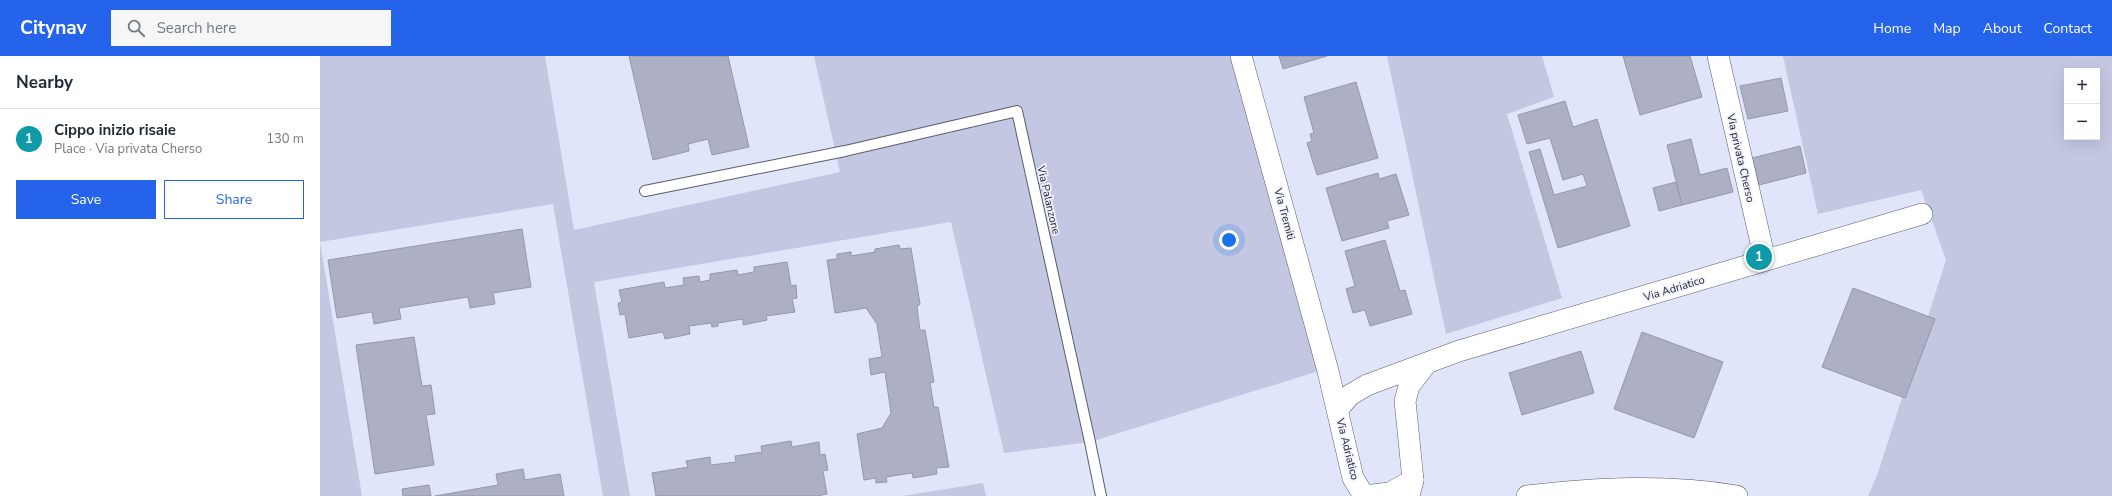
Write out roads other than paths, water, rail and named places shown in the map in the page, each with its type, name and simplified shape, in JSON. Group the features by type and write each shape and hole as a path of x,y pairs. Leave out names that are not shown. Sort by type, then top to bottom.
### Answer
{"street":[{"name":"Via Tremiti","path":"1241,56 1338,409"},
{"name":"Via privata Cherso","path":"1718,56 1765,260"},
{"name":"Via Adriatico","path":"1426,364 1408,386 1405,401 1416,491 1364,496 1351,487 1338,409 1350,395 1367,385 1459,351 1922,214"},
{"path":"1328,371 1348,381 1361,382 1367,385 1398,388 1405,401"},
{"path":"1527,496 1620,488 1706,490 1737,496"}],"lane":[{"name":"Via Palanzone","path":"645,191 836,152 1017,111 1101,496"}],"place":[{"name":"Cippo inizio risaie","path":"1759,257"}]}
